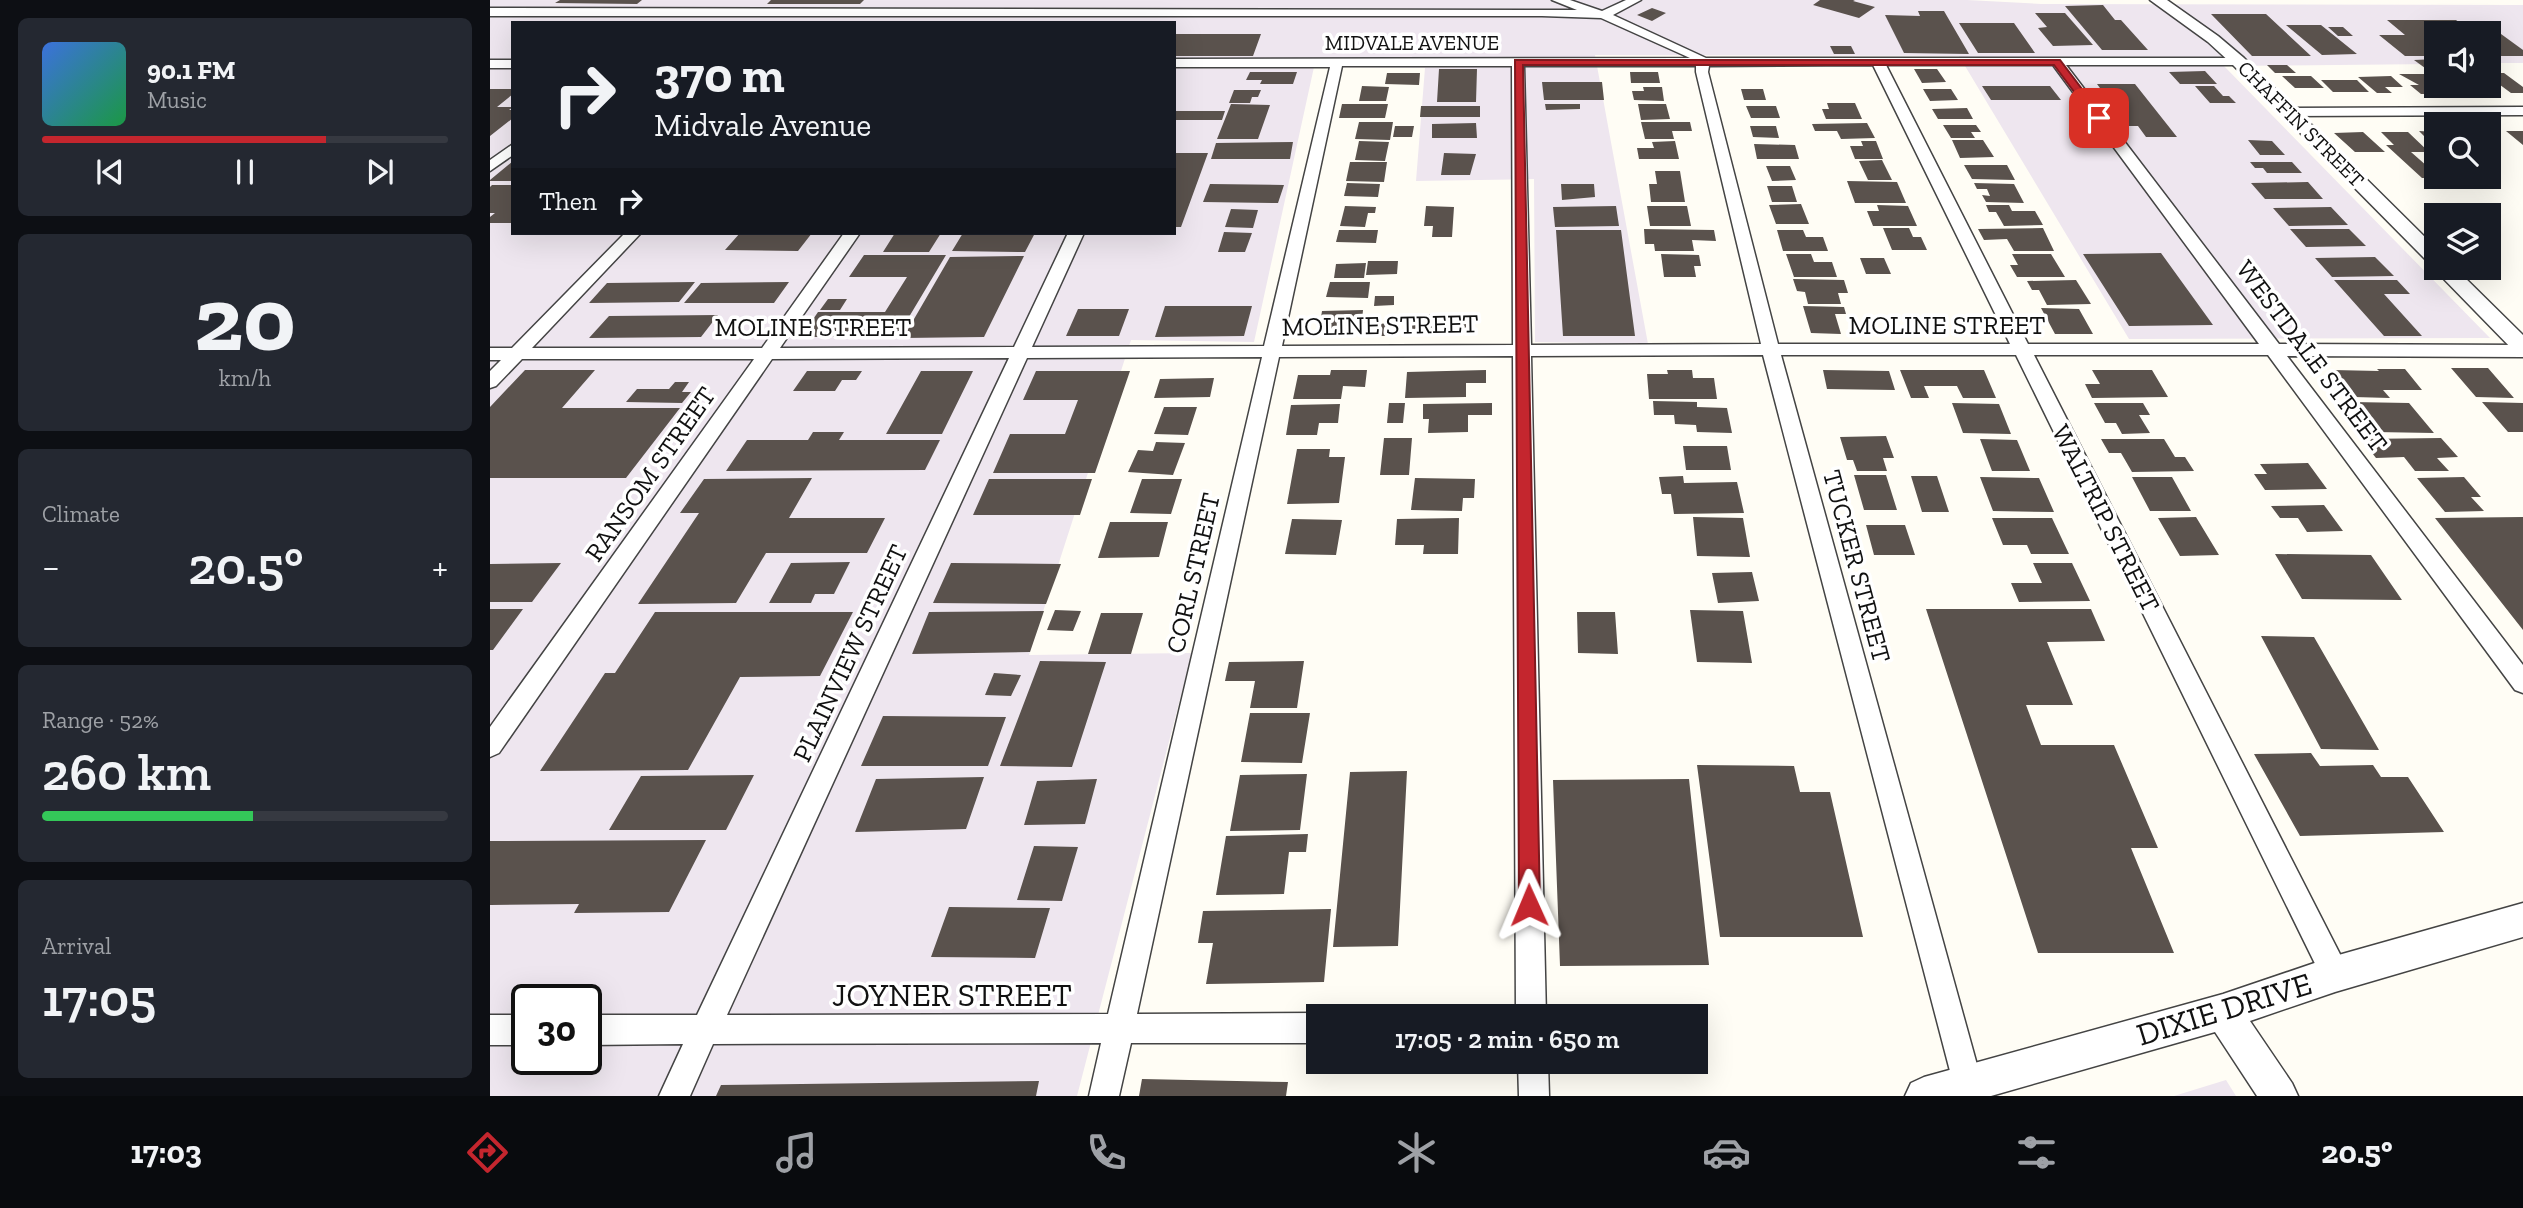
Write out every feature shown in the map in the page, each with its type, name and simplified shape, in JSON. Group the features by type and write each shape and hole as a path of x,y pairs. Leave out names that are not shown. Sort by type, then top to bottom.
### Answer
{"street":[{"path":"918,0 941,12"},
{"path":"1226,0 1255,12"},
{"path":"1558,0 1603,15 1700,58 1703,63"},
{"path":"490,12 1542,12 1603,15 1634,0"},
{"name":"CHAFFIN STREET","path":"2157,0 2213,39 2238,61 2424,247"},
{"name":"MIDVALE AVENUE","path":"1176,63 2238,61"},
{"name":"CORL STREET","path":"1104,1096 1337,62"},
{"path":"1518,62 1531,1004"},
{"name":"WALTRIP STREET","path":"1878,62 2335,974"},
{"name":"WESTDALE STREET","path":"2057,62 2523,683"},
{"name":"TUCKER STREET","path":"1703,63 1702,72 1771,351 1967,1083"},
{"path":"490,64 511,64"},
{"path":"2289,111 2523,111"},
{"path":"490,167 511,150"},
{"path":"490,382 631,235"},
{"name":"RANSOM STREET","path":"490,746 851,235"},
{"name":"PLAINVIEW STREET","path":"674,1096 1075,235"},
{"path":"2456,280 2523,349"},
{"name":"MOLINE STREET","path":"490,354 1271,353 1520,349 2523,349"},
{"name":"DIXIE DRIVE","path":"1924,1096 2223,1012 2335,974 2523,920"},
{"path":"2223,1012 2279,1096"},
{"name":"JOYNER STREET","path":"602,1030 1306,1028"},
{"path":"490,1030 511,1030"},
{"path":"1533,1074 1534,1096"}],"shaded area":[{"path":"490,0 1967,0 2041,4 2523,5 2523,63 2501,63 2501,21 2424,21 2424,64 2224,66 2424,271 2424,280 2433,280 2490,338 2129,339 1959,56 1595,55 1648,344 1535,342 1534,179 1416,181 1425,68 1314,67 1254,342 1131,340 1029,655 1192,653 1077,1096 490,1096"},
{"path":"2226,1080 2236,1096 2174,1096"}],"building":[{"path":"560,0 642,0 637,4 555,3"},
{"path":"771,0 864,0 860,4 767,4"},
{"path":"1820,0 1855,0 1853,1 1875,7 1859,18 1813,5"},
{"path":"2103,5 2115,20 2121,20 2148,50 2102,50 2065,6"},
{"path":"1652,8 1666,13 1652,21 1637,15"},
{"path":"1918,11 1944,11 1969,54 1904,53 1885,15 1920,16"},
{"path":"2035,13 2065,13 2093,45 2053,46 2038,28 2047,27"},
{"path":"2211,14 2266,14 2311,56 2252,56"},
{"path":"2387,20 2457,21 2424,21 2424,56 2405,56 2379,35 2405,35"},
{"path":"1959,23 2014,23 2035,53 1978,53"},
{"path":"2286,25 2321,25 2357,54 2322,55"},
{"path":"2328,27 2343,27 2353,36 2338,36"},
{"path":"1176,34 1261,34 1253,56 1176,56"},
{"path":"2501,34 2523,50 2523,56 2501,56"},
{"path":"1830,46 1851,46 1855,54 1834,54"},
{"path":"2414,60 2424,60 2424,67"},
{"path":"2267,65 2287,65 2296,73 2275,73"},
{"path":"1439,69 1477,69 1476,102 1437,102"},
{"path":"1914,69 1937,69 1946,82 1922,83"},
{"path":"2205,71 2217,84 2180,84 2169,72"},
{"path":"1250,72 1297,72 1293,84 1260,84 1262,80 1246,80"},
{"path":"1630,72 1658,72 1660,83 1631,83"},
{"path":"1387,73 1420,73 1419,85 1385,84"},
{"path":"2501,73 2523,87 2523,93 2511,93 2501,86"},
{"path":"2399,74 2424,74 2424,94 2410,85 2419,85"},
{"path":"2282,76 2311,76 2324,88 2295,88"},
{"path":"2391,76 2403,87 2385,87 2392,93 2377,93 2358,77"},
{"path":"2321,80 2357,80 2369,92 2333,92"},
{"path":"1542,82 1602,82 1604,100 1544,100"},
{"path":"2097,84 2135,84 2177,137 2146,137 2138,126 2128,126"},
{"path":"1362,86 1389,87 1386,101 1359,101"},
{"path":"1982,86 2050,86 2061,100 1991,100"},
{"path":"2195,86 2214,86 2223,96 2229,96 2236,103 2210,103"},
{"path":"1643,87 1662,87 1664,101 1634,100 1632,91 1644,91"},
{"path":"490,89 511,89 511,96 497,107 511,107 511,120 490,136"},
{"path":"1741,89 1763,89 1766,100 1744,100"},
{"path":"1923,89 1951,89 1958,100 1930,101"},
{"path":"1234,90 1261,90 1258,97 1252,97 1250,103 1229,103"},
{"path":"1827,103 1855,103 1862,119 1826,119 1822,109 1829,109"},
{"path":"1231,104 1270,105 1258,139 1217,139"},
{"path":"1342,104 1388,104 1385,118 1339,118"},
{"path":"1545,104 1580,104 1580,109 1546,110"},
{"path":"1638,104 1666,104 1670,119 1641,120"},
{"path":"1421,106 1480,106 1480,117 1420,117"},
{"path":"1746,106 1776,106 1780,118 1751,118"},
{"path":"1967,108 1973,119 1938,119 1932,109"},
{"path":"1176,111 1225,111 1222,120 1176,120"},
{"path":"1359,122 1393,122 1390,140 1355,139"},
{"path":"1641,122 1690,122 1692,131 1672,131 1674,139 1645,139"},
{"path":"1476,123 1477,138 1432,138 1432,124"},
{"path":"1867,123 1875,138 1841,139 1837,131 1815,131 1812,124"},
{"path":"1943,125 1976,125 1981,132 1971,132 1975,138 1951,138"},
{"path":"1395,126 1414,126 1412,137 1393,137"},
{"path":"1750,126 1776,126 1779,138 1753,137"},
{"path":"2506,131 2523,131 2523,145"},
{"path":"2363,132 2385,152 2355,152 2334,133"},
{"path":"2381,132 2408,132 2424,147 2424,152 2411,152 2424,163 2424,178 2386,145 2394,145"},
{"path":"1952,140 1983,140 1994,157 1960,158"},
{"path":"2248,140 2272,141 2285,155 2260,155"},
{"path":"1359,141 1389,142 1385,161 1355,160"},
{"path":"1675,141 1679,159 1639,159 1637,148 1654,148 1652,142"},
{"path":"1861,141 1876,141 1883,159 1855,159 1850,146 1863,146"},
{"path":"1293,142 1290,159 1211,159 1216,143"},
{"path":"1754,144 1795,145 1799,159 1757,159"},
{"path":"1176,153 1208,153 1181,227 1176,227"},
{"path":"1444,153 1476,154 1470,175 1441,175"},
{"path":"1882,160 1892,180 1868,180 1859,161"},
{"path":"1350,162 1387,162 1384,182 1346,181"},
{"path":"2250,162 2292,162 2302,173 2267,173 2263,168 2255,168"},
{"path":"511,163 511,181 490,180"},
{"path":"1964,165 2007,165 2015,180 1972,179"},
{"path":"1766,166 1790,166 1796,180 1772,181"},
{"path":"1655,171 1680,171 1685,202 1651,202 1649,184 1657,184"},
{"path":"1847,181 1897,182 1906,203 1855,203"},
{"path":"2308,182 2323,199 2265,199 2251,183"},
{"path":"1347,183 1380,184 1378,197 1344,196"},
{"path":"1974,183 2014,184 2024,203 1986,202 1982,195 1990,196 1987,189 1977,189"},
{"path":"1210,184 1284,185 1278,203 1203,202"},
{"path":"1561,184 1594,184 1595,197 1562,200"},
{"path":"511,185 511,223 490,223 490,217 495,213 490,213 490,187"},
{"path":"1767,186 1792,186 1797,202 1772,202"},
{"path":"1801,204 1809,224 1776,224 1769,205"},
{"path":"1877,205 1908,206 1917,226 1873,226 1867,211 1879,211"},
{"path":"1986,205 2009,205 2012,211 2035,211 2043,225 2004,226 1996,212 1989,212"},
{"path":"1345,206 1376,207 1375,213 1368,213 1365,227 1340,226"},
{"path":"1426,206 1454,207 1452,237 1432,237 1433,226 1424,226"},
{"path":"1616,206 1619,226 1555,227 1553,207"},
{"path":"1647,206 1687,206 1691,226 1650,226"},
{"path":"2331,207 2348,225 2289,226 2273,208"},
{"path":"1231,209 1258,210 1253,228 1225,227"},
{"path":"1883,228 1909,228 1913,237 1921,237 1927,250 1892,250"},
{"path":"2043,228 2054,251 2014,251 2007,239 1984,240 1978,229"},
{"path":"1644,229 1714,230 1716,241 1692,240 1694,251 1655,251 1654,244 1645,244"},
{"path":"2290,229 2349,229 2366,246 2306,247"},
{"path":"1339,230 1378,230 1376,243 1336,242"},
{"path":"1556,230 1621,230 1635,336 1563,336"},
{"path":"1777,230 1803,230 1806,237 1823,237 1828,251 1783,251"},
{"path":"1224,232 1252,233 1245,252 1218,252"},
{"path":"738,235 810,235 798,251 725,250"},
{"path":"894,235 940,235 929,252 883,252"},
{"path":"962,235 1034,235 1025,252 952,251"},
{"path":"2161,253 2213,325 2129,326 2083,254"},
{"path":"1661,254 1699,255 1701,266 1694,266 1696,277 1664,277"},
{"path":"1786,254 1811,254 1814,262 1832,262 1837,277 1794,277"},
{"path":"2012,254 2051,254 2065,277 2017,277 2010,265 2018,265"},
{"path":"864,255 946,255 897,337 801,337 818,312 885,312 907,277 849,277"},
{"path":"1024,256 984,337 903,338 950,257"},
{"path":"2375,257 2394,276 2332,277 2315,258"},
{"path":"1860,258 1884,258 1891,274 1866,274"},
{"path":"1368,261 1398,261 1397,274 1366,275"},
{"path":"1366,263 1364,278 1334,278 1336,264"},
{"path":"1793,279 1844,280 1848,293 1838,293 1841,304 1808,304 1805,292 1797,291"},
{"path":"2076,280 2091,304 2047,305 2039,290 2032,290 2027,281"},
{"path":"2334,280 2397,280 2410,294 2384,294 2422,336 2384,336"},
{"path":"695,282 679,302 589,303 607,283"},
{"path":"789,282 774,303 684,303 701,283"},
{"path":"1330,282 1370,282 1368,298 1326,297"},
{"path":"1375,296 1394,296 1394,305 1374,306"},
{"path":"828,299 847,299 840,310 820,310"},
{"path":"1165,306 1252,306 1244,336 1155,337"},
{"path":"1803,306 1844,307 1846,314 1835,314 1841,334 1811,333"},
{"path":"2041,308 2079,309 2093,334 2055,334"},
{"path":"1078,309 1129,309 1119,336 1066,336"},
{"path":"1363,310 1362,321 1369,321 1368,330 1319,330 1322,311"},
{"path":"1408,314 1468,314 1467,330 1406,330"},
{"path":"718,315 701,337 589,338 609,316"},
{"path":"1393,323 1392,336 1375,336 1376,324"},
{"path":"2451,368 2488,368 2514,398 2476,397"},
{"path":"2377,369 2405,369 2422,390 2383,390 2390,398 2354,397 2333,370 2379,371"},
{"path":"525,370 595,370 562,408 680,408 626,478 490,478 490,407"},
{"path":"1331,370 1367,370 1365,387 1343,386 1341,399 1293,399 1298,375 1330,375"},
{"path":"1486,370 1486,383 1466,383 1466,397 1405,398 1407,372"},
{"path":"1667,370 1692,370 1693,378 1714,378 1717,399 1649,399 1647,374 1668,374"},
{"path":"1823,370 1889,371 1895,390 1827,389"},
{"path":"1900,370 1984,370 1996,398 1963,398 1957,386 1924,386 1929,398 1911,398"},
{"path":"2092,370 2152,370 2168,397 2092,398 2085,384 2100,384"},
{"path":"807,371 862,371 856,380 842,380 835,391 793,391"},
{"path":"921,371 973,371 942,434 886,434"},
{"path":"1036,371 1130,371 1095,473 993,473 1010,434 1065,434 1078,400 1023,400"},
{"path":"1214,378 1210,397 1154,398 1160,379"},
{"path":"675,382 689,382 682,392 691,392 682,403 626,402 637,389 669,389"},
{"path":"1653,401 1697,402 1697,407 1727,408 1732,433 1697,432 1696,425 1675,424 1674,415 1654,415"},
{"path":"2352,402 2409,403 2434,433 2375,432"},
{"path":"2482,402 2523,403 2523,432 2508,432"},
{"path":"1389,403 1405,403 1403,423 1387,423"},
{"path":"1492,403 1492,415 1468,415 1468,432 1428,433 1429,419 1423,419 1423,404"},
{"path":"1952,403 1999,404 2011,434 1963,433"},
{"path":"2094,403 2143,403 2150,415 2139,415 2150,433 2122,434 2116,423 2105,423"},
{"path":"1340,404 1338,423 1319,423 1317,435 1286,435 1291,405"},
{"path":"1164,407 1197,407 1188,435 1154,434"},
{"path":"813,432 844,432 839,440 940,440 925,470 726,471 747,440 808,440"},
{"path":"1886,436 1894,458 1883,458 1887,471 1857,471 1853,460 1847,460 1840,437"},
{"path":"1384,438 1412,438 1409,475 1380,475"},
{"path":"2441,438 2458,457 2437,458 2449,471 2415,471 2404,457 2376,458 2361,439"},
{"path":"1980,439 2017,440 2030,471 1992,471"},
{"path":"2101,439 2164,439 2175,457 2185,457 2194,471 2132,472 2121,453 2109,453"},
{"path":"1156,442 1185,443 1173,475 1128,472 1138,450 1153,451"},
{"path":"1683,446 1727,446 1731,470 1686,470"},
{"path":"1297,449 1330,449 1329,457 1345,457 1339,503 1287,504"},
{"path":"2308,463 2327,489 2265,490 2254,474 2267,474 2260,464"},
{"path":"1854,475 1886,475 1897,510 1864,510"},
{"path":"1683,476 1684,483 1737,482 1744,513 1674,514 1671,494 1662,494 1659,477"},
{"path":"1911,476 1937,476 1949,512 1922,512"},
{"path":"1980,477 2039,478 2054,512 1993,511"},
{"path":"2132,477 2172,477 2191,511 2150,511"},
{"path":"2464,477 2481,497 2471,497 2484,511 2445,512 2417,478"},
{"path":"812,478 789,518 885,518 867,553 766,553 736,603 638,604 699,513 680,513 704,479"},
{"path":"1415,478 1475,479 1474,498 1463,498 1462,511 1411,510"},
{"path":"989,479 1092,479 1080,515 973,515"},
{"path":"1142,479 1182,479 1171,514 1130,513"},
{"path":"2324,505 2343,531 2307,532 2298,518 2280,518 2271,506"},
{"path":"1693,517 1743,518 1750,557 1697,556"},
{"path":"2196,517 2219,555 2180,556 2158,518"},
{"path":"2523,517 2523,630 2435,518"},
{"path":"1459,518 1458,554 1423,554 1424,545 1395,545 1397,519"},
{"path":"1992,518 2052,518 2069,554 2031,554 2027,545 2003,545"},
{"path":"1292,519 1342,520 1336,555 1285,554"},
{"path":"1110,522 1168,522 1159,557 1098,558"},
{"path":"1866,525 1905,525 1915,555 1874,555"},
{"path":"2275,554 2371,555 2402,600 2302,599"},
{"path":"850,562 834,594 815,594 811,603 769,603 791,563"},
{"path":"561,563 532,602 490,602 490,564"},
{"path":"951,563 1061,564 1046,604 933,603"},
{"path":"2033,563 2072,563 2090,601 2019,602 2011,583 2042,583"},
{"path":"1752,572 1759,601 1718,603 1712,573"},
{"path":"490,609 523,609 493,650 490,650"},
{"path":"1926,609 2091,609 2105,641 2047,642 2073,705 2026,705 2041,745 2114,745 2158,848 2131,848 2174,953 2038,953"},
{"path":"1055,610 1081,611 1073,631 1047,630"},
{"path":"1690,610 1743,611 1752,663 1697,662"},
{"path":"1044,611 1030,652 912,654 929,612"},
{"path":"655,612 853,612 820,676 740,677 688,770 540,771 605,673 615,673"},
{"path":"1577,612 1615,612 1618,654 1578,653"},
{"path":"1101,613 1143,613 1131,654 1088,654"},
{"path":"2261,636 2314,637 2379,750 2321,749"},
{"path":"1040,661 1106,662 1072,767 1000,766"},
{"path":"1304,661 1297,708 1250,708 1255,681 1225,681 1229,662"},
{"path":"994,673 1021,675 1011,696 985,695"},
{"path":"1250,713 1310,713 1302,763 1241,762"},
{"path":"883,716 1006,717 988,766 861,766"},
{"path":"2311,753 2320,766 2373,765 2381,777 2408,777 2444,832 2300,836 2254,754"},
{"path":"1697,765 1794,766 1800,792 1830,792 1863,937 1720,937"},
{"path":"1407,771 1398,946 1333,947 1350,772"},
{"path":"1307,774 1300,830 1230,831 1240,775"},
{"path":"754,775 726,830 609,830 641,776"},
{"path":"984,777 966,829 855,832 876,779"},
{"path":"1097,779 1085,824 1024,825 1037,781"},
{"path":"1689,779 1709,965 1560,966 1553,780"},
{"path":"1308,834 1306,852 1289,852 1284,894 1216,895 1226,836"},
{"path":"706,840 669,912 574,913 579,904 490,905 490,841"},
{"path":"1034,846 1078,847 1062,901 1017,900"},
{"path":"949,907 1050,908 1035,958 931,957"},
{"path":"1331,909 1324,982 1206,984 1213,943 1198,943 1203,911"},
{"path":"1142,1079 1288,1082 1286,1096 1139,1096"},
{"path":"1039,1081 1036,1096 716,1096 721,1085"}],"route":[{"path":"1529,905 1518,62 2057,62 2099,118"}]}
